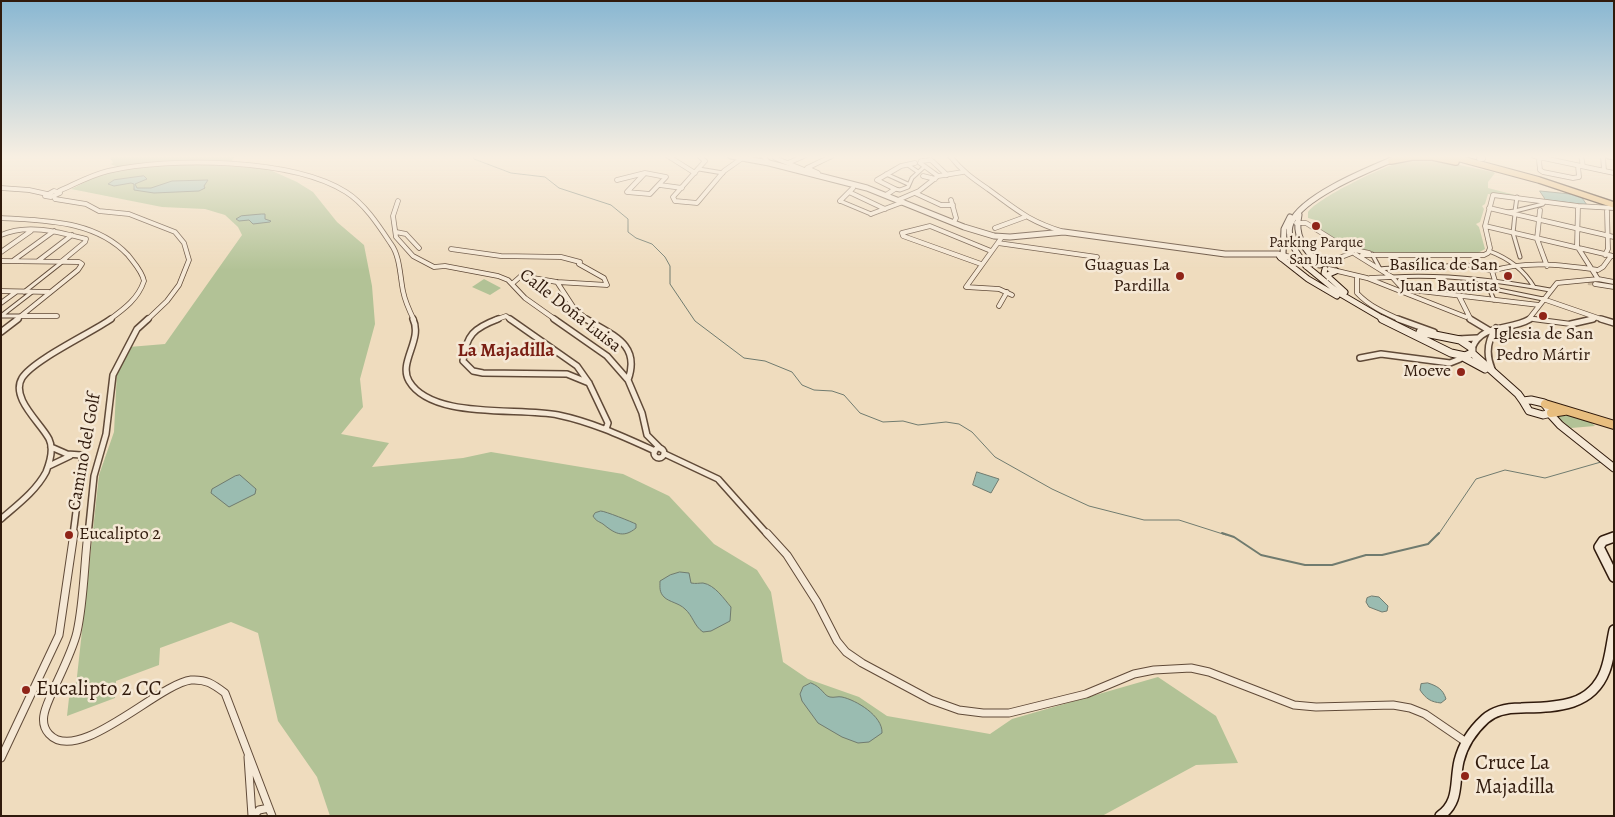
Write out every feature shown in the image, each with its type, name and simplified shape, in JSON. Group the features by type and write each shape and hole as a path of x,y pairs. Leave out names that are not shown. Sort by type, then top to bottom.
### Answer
{"main road":[{"path":"1324,194 1290,217 1283,232 1285,250 1282,256 1318,286 1460,355 1497,376"},
{"path":"1583,194 1606,204 1605,209"},
{"path":"1584,194 1613,204"},
{"path":"1593,194 1613,204"},
{"path":"1301,210 1296,223 1300,240 1307,252 1324,266 1324,271 1329,278 1353,299 1376,313"},
{"path":"1301,210 1292,220 1290,234 1298,256 1326,284 1363,308"},
{"path":"1329,278 1329,274 1339,272"},
{"path":"1354,302 1425,334 1455,339 1472,351 1514,390 1528,410 1560,425"},
{"path":"1444,348 1440,343 1445,338"},
{"path":"1460,355 1472,351"},
{"path":"1514,390 1545,404 1572,411 1592,420 1614,425"},
{"path":"1523,401 1528,399 1537,400"},
{"path":"1545,404 1560,425 1614,468"},
{"path":"1540,415 1572,411"},
{"path":"1614,537 1603,541 1599,547 1614,577"},
{"path":"1440,816 1448,812 1453,802 1457,789 1458,762 1466,742 1486,718 1497,711 1509,708 1571,704 1592,694 1605,671 1614,630"}],"street":[{"path":"47,194 45,196 47,197 58,194"},
{"path":"349,194 393,246 397,255 406,304 416,326 416,334 407,366 407,375 416,391 445,406 537,410 559,414 606,429 654,451 654,456 663,456 663,451 718,478 786,555 817,602 837,642 846,652 862,663 940,703 958,710 1008,713 1086,694 1134,674 1154,670 1191,668 1209,672 1294,705 1316,707 1393,705 1410,708 1425,714 1466,742"},
{"path":"677,194 673,199 697,203 705,194"},
{"path":"846,194 840,200 871,214 904,202"},
{"path":"853,194 885,208"},
{"path":"898,200 912,194"},
{"path":"917,194 941,205 953,205"},
{"path":"993,194 1025,217 1064,232"},
{"path":"886,195 1000,240 1097,258"},
{"path":"1489,251 1485,226 1493,195 1605,209 1613,204"},
{"name":"Camino del Golf","path":"54,196 55,199 86,204 95,210 129,214 175,232 184,243 189,260 179,285 167,301 137,329 113,375 106,434 93,484 77,633 43,714 44,728 52,738 64,742 82,740 95,735 132,713 163,690 180,683 208,680 220,686 225,693 248,754"},
{"path":"1517,197 1513,233 1520,257"},
{"path":"951,200 956,218 954,222"},
{"path":"398,201 393,216 396,232 406,234 419,248"},
{"path":"1515,213 1538,204 1543,204 1544,202"},
{"path":"1578,206 1578,248 1597,281 1614,287"},
{"path":"1489,208 1614,237"},
{"path":"1380,269 1426,265 1458,268 1466,264 1492,271 1515,265 1601,269 1609,257 1605,209"},
{"path":"1540,210 1537,239 1548,266"},
{"path":"995,228 1025,217"},
{"path":"1,218 69,224 97,231 122,247 142,274 144,280 140,293 126,307 38,364 23,378 20,385 21,396 49,439 52,447 51,458 33,489 1,519"},
{"path":"1296,223 1306,223 1380,269 1392,277 1409,296"},
{"path":"981,264 903,236 902,233 930,226 991,252"},
{"path":"1485,226 1578,248 1609,257 1614,262"},
{"path":"1,235 8,230 54,231 87,241 24,292"},
{"path":"1,252 32,230"},
{"path":"13,261 54,231"},
{"name":"Calle Doña Luisa","path":"396,232 396,236 413,256 434,267 445,266 498,276 513,283 525,298 607,356 628,380 642,413 647,435 663,451"},
{"path":"999,306 1002,298 1009,293 999,288 966,288 981,264 1000,240 1038,233 1064,232 1224,254 1282,256 1367,278 1466,317 1472,323 1490,331"},
{"path":"37,261 72,235"},
{"path":"1324,266 1352,252 1355,248 1362,253"},
{"path":"450,249 475,254 532,257 543,255 566,256 580,262 579,264 604,278 607,286 557,282 522,276 513,283"},
{"path":"1352,252 1479,256 1489,251"},
{"path":"1489,251 1515,265 1530,280 1534,287"},
{"path":"1372,254 1380,269"},
{"path":"1,261 82,264 78,270 1,332"},
{"path":"1492,271 1495,281"},
{"path":"1367,278 1431,275 1495,281 1550,290"},
{"path":"1357,276 1357,293 1368,302 1386,312 1434,332"},
{"path":"1486,281 1494,300"},
{"path":"1582,281 1588,283"},
{"path":"1529,319 1550,290 1557,284 1582,281 1614,282"},
{"path":"557,282 578,313 627,348 634,364 633,371 628,380"},
{"path":"1403,288 1539,305"},
{"path":"1489,288 1543,299 1614,323"},
{"path":"1,291 50,292"},
{"path":"1,303 16,292"},
{"path":"1,316 32,292"},
{"path":"1459,296 1466,317"},
{"path":"1,316 57,316"},
{"path":"590,383 567,374 483,373 473,371 463,361 468,338 473,333 506,316 577,366 590,383 598,398 608,423 606,429"},
{"path":"1455,339 1478,337 1496,328 1529,319 1571,324 1595,318"},
{"path":"1496,328 1492,332 1487,352 1488,361 1497,376"},
{"path":"1472,351 1473,343 1478,337"},
{"path":"1444,348 1453,362"},
{"path":"1360,358 1381,354 1453,362 1460,358 1460,355"},
{"path":"567,374 577,366"},
{"path":"1,758 59,635 83,457 52,447"},
{"path":"51,458 70,454"},
{"path":"48,466 70,454"},
{"path":"248,754 270,812"},
{"path":"248,754 253,816"},
{"path":"253,816 259,810 270,812"}],"green space":[{"path":"97,194 315,194 337,222 364,245 372,286 375,324 360,379 363,407 341,434 389,443 372,467 463,458 491,452 623,474 669,496 714,544 757,570 771,592 783,662 808,679 859,697 887,716 990,734 1012,719 1158,677 1216,716 1238,763 1196,765 1102,816 330,816 317,777 278,721 258,633 231,622 160,648 159,665 116,681 115,698 67,716 69,698 75,695 99,475 114,432 117,371 129,347 165,344 242,235 238,227 225,215 205,209 162,207"},
{"path":"1332,194 1488,194 1485,204 1482,206 1484,209 1480,222 1476,224 1479,227 1485,249 1476,254 1370,252 1340,243 1322,231 1319,221 1308,218 1308,212"},
{"path":"1490,194 1512,194 1519,196"},
{"path":"484,279 501,288 490,295 472,287"},
{"path":"1558,413 1578,415 1587,419 1595,426 1571,428 1557,417"}],"water":[{"path":"1542,194 1580,195 1587,205 1546,200"},
{"path":"265,214 265,219 270,222 253,224 249,220 239,221 236,219 241,216"},
{"path":"977,472 999,479 991,493 973,485"},
{"path":"240,475 256,489 255,494 229,507 211,493 212,489"},
{"path":"601,511 636,524 636,528 627,533 619,534 595,519 593,516 595,513"},
{"path":"680,572 689,573 691,583 707,584 719,593 731,607 730,621 711,631 703,632 685,609 664,597 660,581"},
{"path":"1372,596 1379,597 1388,606 1387,611 1382,612 1369,607 1366,602 1367,598"},
{"path":"811,683 828,696 841,697 861,705 878,721 882,733 869,742 858,743 842,737 818,723 802,701 800,694 803,687"},
{"path":"1428,683 1439,688 1446,699 1441,703 1427,698 1420,690 1421,684"}],"waterway":[{"path":"578,194 611,205 628,219 628,232 636,238 652,244 665,257 670,266 670,284 695,321 744,358 765,361 792,372 802,385 814,390 832,391 844,395 860,413 883,422 903,421 918,425 946,422 959,424 972,432 995,457 1052,489 1089,506 1144,520 1179,520 1226,535"},
{"path":"1438,535 1476,479 1505,470 1545,478 1601,462"},
{"path":"1222,533 1234,537 1261,555 1305,565 1332,565 1366,555 1382,555 1428,544 1439,533"}],"tunnel":[{"path":"1588,283 1595,284"}],"place":[{"name":"Parking Parque San Juan","path":"1316,226"},
{"name":"Guaguas La Pardilla","path":"1180,276"},
{"name":"Basílica de San Juan Bautista","path":"1508,276"},
{"name":"Iglesia de San Pedro Mártir","path":"1543,316"},
{"name":"Moeve","path":"1461,372"},
{"name":"Eucalipto 2","path":"69,535"},
{"name":"Eucalipto 2 CC","path":"26,690"},
{"name":"Cruce La Majadilla","path":"1465,776"}],"district":[{"name":"La Majadilla","path":"506,351"}]}
